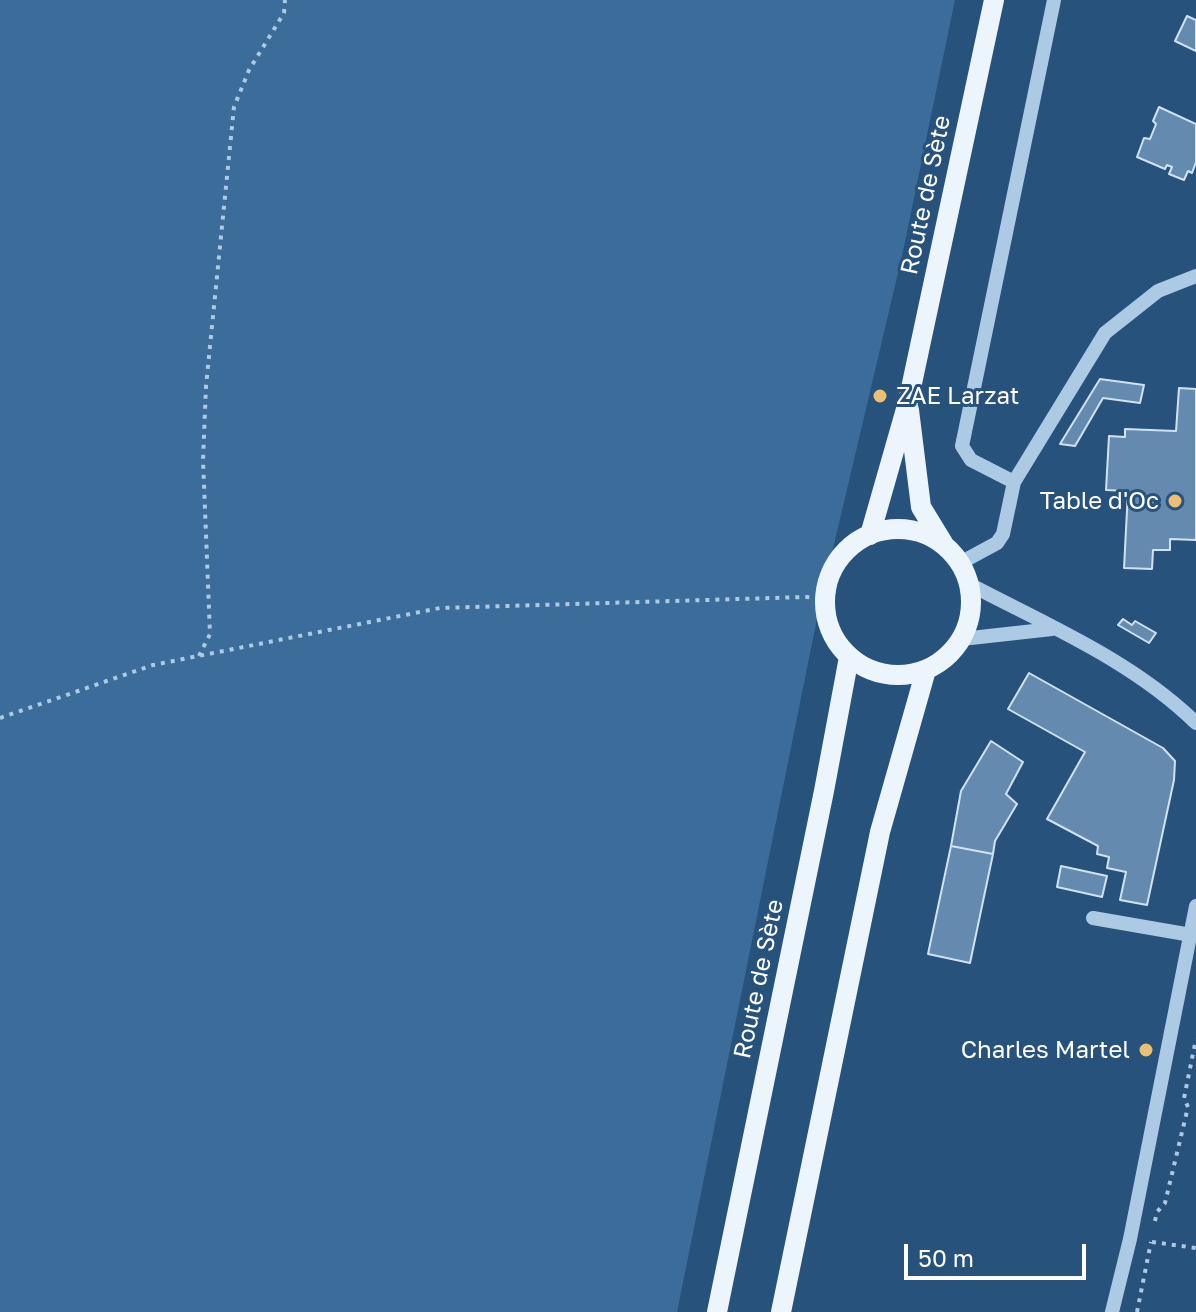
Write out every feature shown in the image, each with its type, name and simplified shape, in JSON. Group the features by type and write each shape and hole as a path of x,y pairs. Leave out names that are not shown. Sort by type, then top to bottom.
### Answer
{"main road":[{"name":"Route de Sète","path":"870,535 908,402 994,0"},
{"name":"Route de Sète","path":"908,402 921,507 945,546 960,563 969,584 969,621 962,639"},
{"name":"Route de Sète","path":"870,535 889,529 909,530 928,535 945,546"},
{"path":"870,535 842,555 833,569 825,599 827,620 835,640 849,657 866,668 886,675 906,675 926,670 947,656 962,639"},
{"name":"Route de Sète","path":"717,1312 849,657"},
{"path":"781,1312 880,832 926,670"}],"street":[{"path":"1014,482 971,460 962,446 1054,0"},
{"path":"960,563 997,543 1003,534 1014,482 1105,333 1158,291 1196,276"},
{"path":"969,584 1093,649 1169,696 1196,723"},
{"path":"962,639 1053,629"},
{"path":"1112,1312 1130,1239 1196,906"},
{"path":"1093,918 1191,935"}],"path":[{"path":"199,656 210,634 203,460 206,386 234,107 249,70 284,13 285,0"},
{"path":"0,718 153,665 440,608 605,601 825,599"},
{"path":"1154,1227 1157,1212 1165,1203 1188,1107 1184,1098 1196,1039"},
{"path":"1130,1239 1196,1248"},
{"path":"1137,1312 1151,1242"}],"shaded area":[{"path":"0,0 955,0 902,256 820,604 677,1312 0,1312"}],"building":[{"path":"1187,16 1196,20 1196,51 1175,41"},
{"path":"1159,107 1196,124 1196,162 1192,173 1188,171 1184,180 1169,174 1172,167 1167,165 1165,169 1137,157 1144,138 1150,139"},
{"path":"1100,379 1144,385 1140,403 1103,398 1075,446 1060,444"},
{"path":"1179,388 1196,389 1196,540 1170,539 1170,550 1153,550 1152,569 1124,568 1128,491 1106,490 1109,436 1125,437 1125,429 1176,431"},
{"path":"1123,619 1132,625 1135,621 1156,633 1149,643 1118,625"},
{"path":"1029,673 1163,748 1175,761 1174,780 1147,905 1120,900 1126,872 1107,868 1109,857 1097,854 1098,846 1047,819 1085,752 1008,709"},
{"path":"991,741 1023,762 1006,794 1017,804 995,841 993,854 951,846 961,791"},
{"path":"951,846 993,854 970,963 928,954"},
{"path":"1061,866 1107,876 1102,897 1057,887"}],"place":[{"name":"ZAE Larzat","path":"880,396"},
{"name":"Table d'Oc","path":"1175,501"},
{"name":"Charles Martel","path":"1146,1050"}]}
